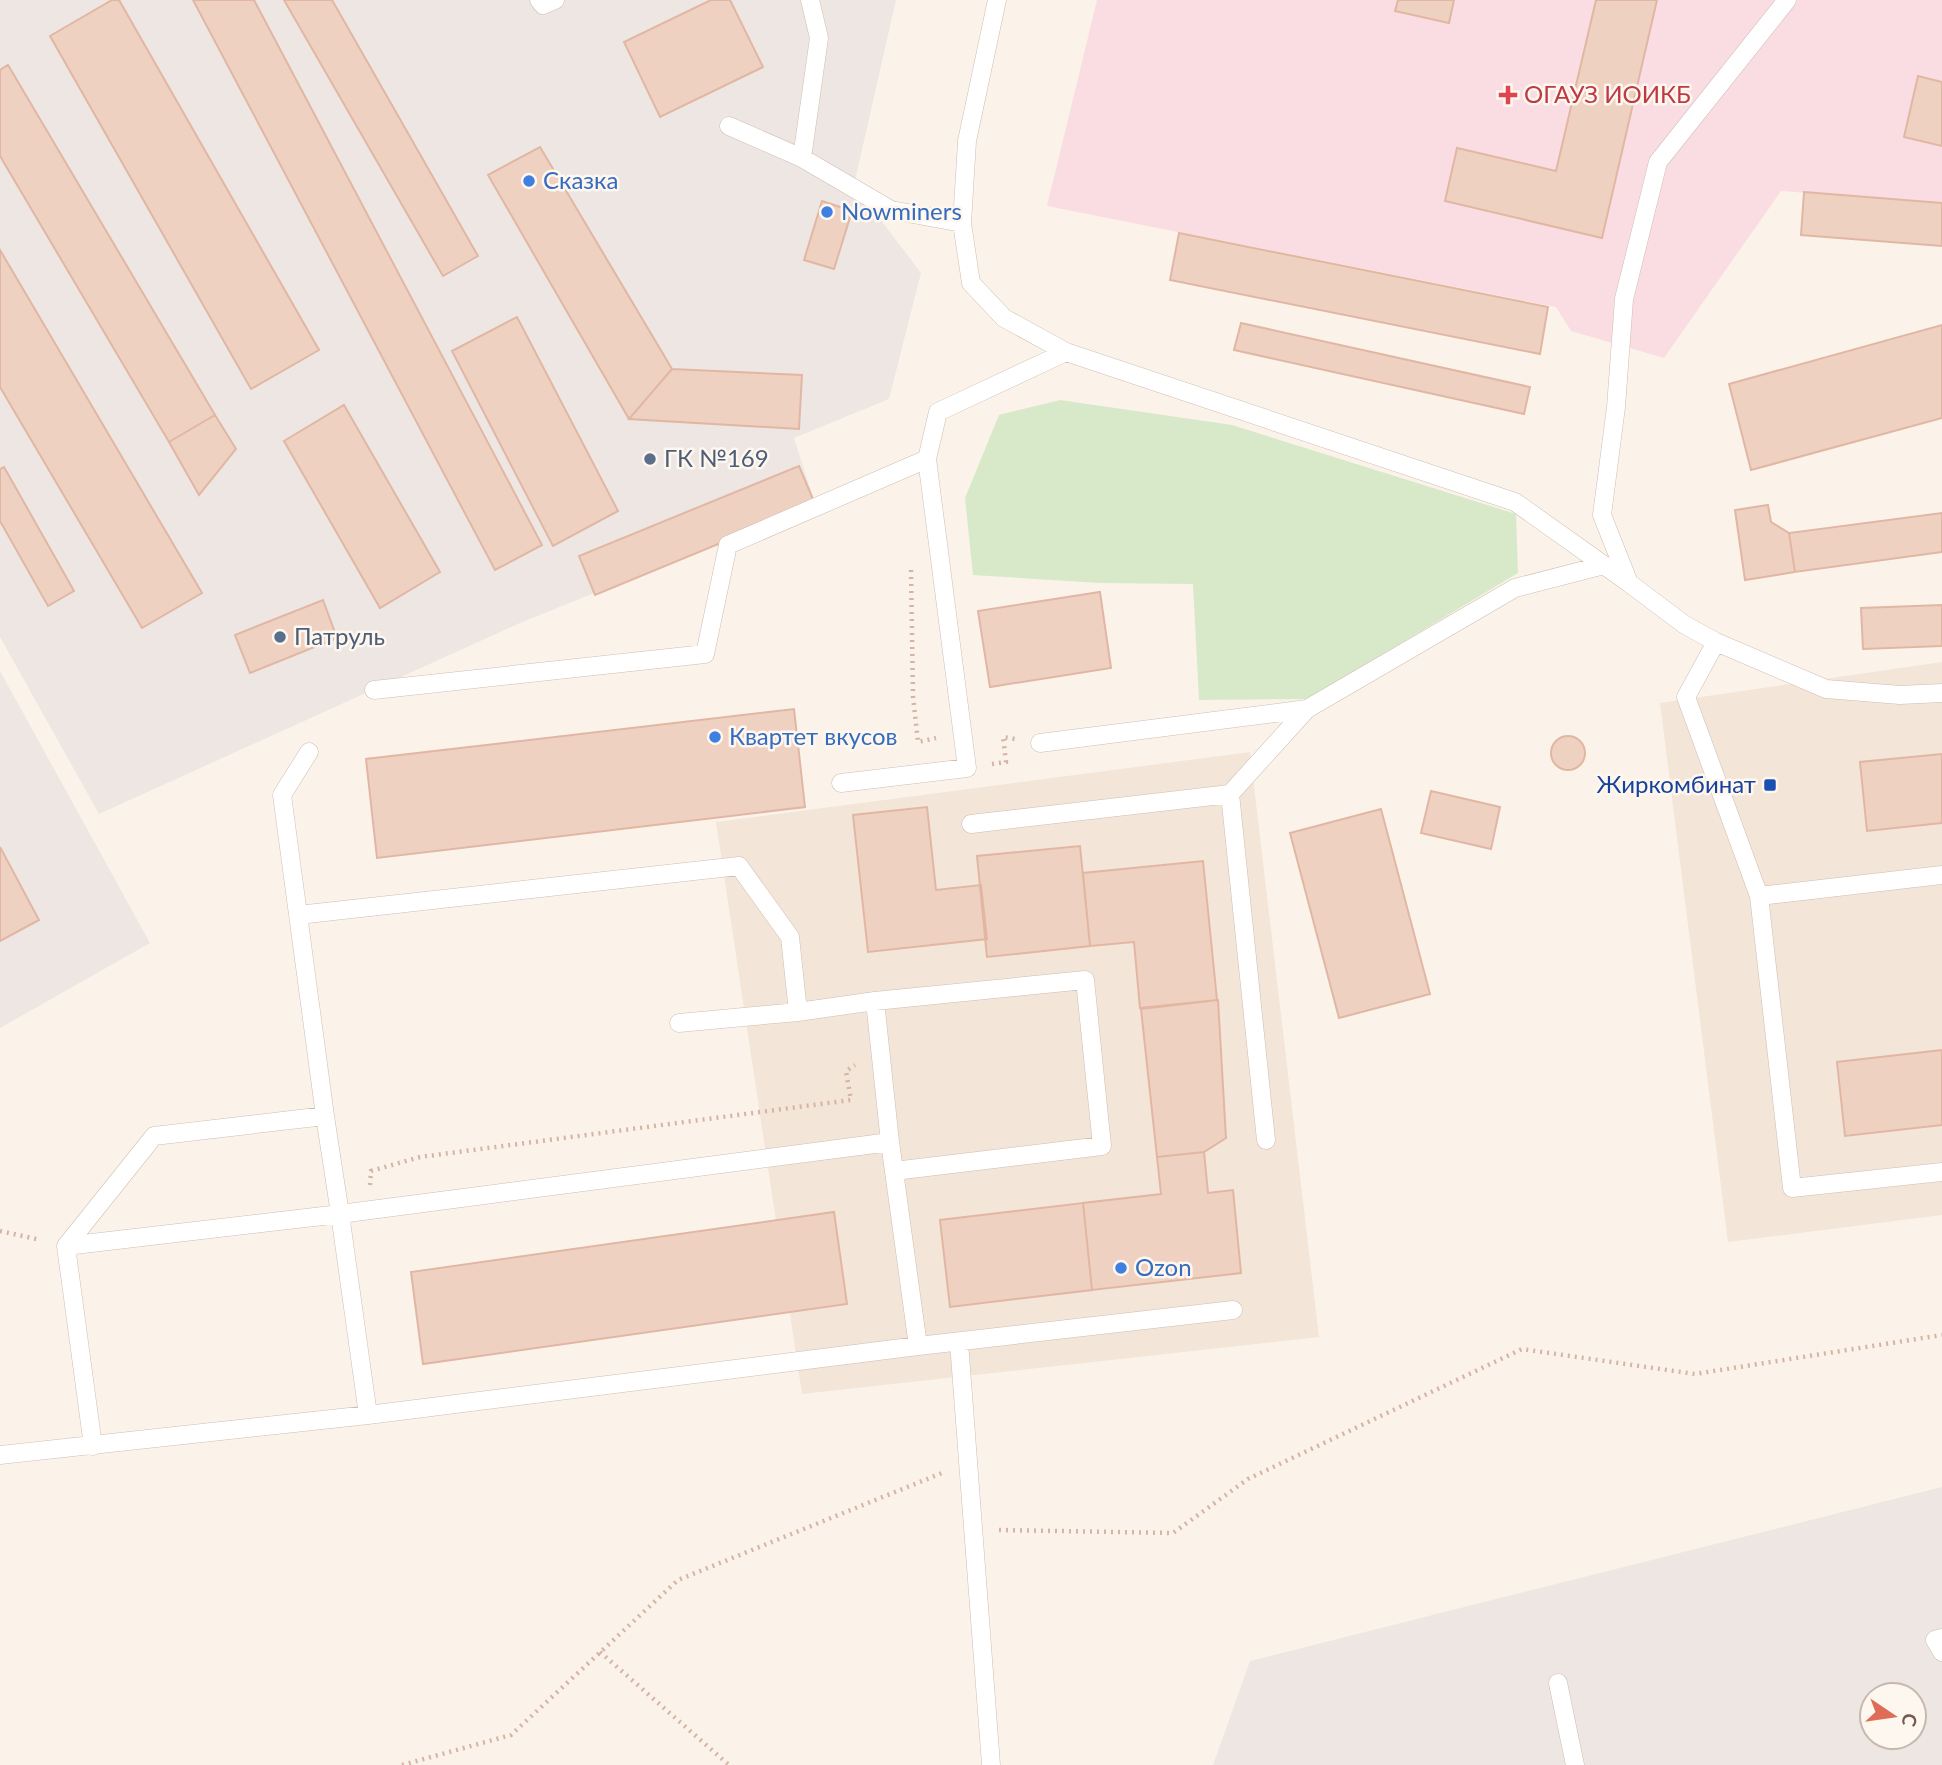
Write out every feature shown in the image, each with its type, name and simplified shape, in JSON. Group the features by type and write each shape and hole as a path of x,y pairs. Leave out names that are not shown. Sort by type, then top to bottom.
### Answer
{"lane":[{"path":"539,0 543,5 555,0"},
{"path":"802,158 819,38 810,0"},
{"path":"997,0 967,141 962,223 971,283 1004,318 1066,352 1515,502 1685,625 1716,642 1826,690 1900,695 1942,693"},
{"path":"1629,583 1602,515 1616,407 1624,299 1658,162 1787,0"},
{"path":"729,126 802,158 891,210 962,223"},
{"path":"841,783 967,768 927,459 938,412 1066,352"},
{"path":"374,690 705,654 728,545 927,459"},
{"path":"971,824 1230,794 1307,709 1515,587 1604,565"},
{"path":"1716,642 1686,697 1759,896 1792,1188 1942,1172"},
{"path":"1040,743 1307,709"},
{"path":"309,752 282,795 368,1415"},
{"path":"1230,794 1266,1140"},
{"path":"298,915 738,866 790,937 798,1012"},
{"path":"1759,896 1942,875"},
{"path":"679,1023 1085,981 1102,1146 894,1171"},
{"path":"875,1001 890,1142 918,1346"},
{"path":"93,1446 66,1246 154,1136 325,1116"},
{"path":"66,1246 340,1214 890,1142"},
{"path":"0,1455 368,1415 918,1346 1233,1310"},
{"path":"959,1342 991,1765"},
{"path":"1942,1638 1934,1640 1942,1652"},
{"path":"1558,1684 1575,1765"}],"path":[{"path":"911,561 913,696"},
{"path":"371,1171 420,1157 851,1100 846,1071 858,1063"},
{"path":"0,1231 66,1246"},
{"path":"994,1530 1173,1533 1248,1479 1522,1349 1695,1374 1942,1335"},
{"path":"402,1765 511,1735 678,1580 946,1471"},
{"path":"600,1652 729,1765"}],"shaded area":[{"path":"0,0 896,0 854,185 921,273 889,399 794,438 815,504 520,623 99,814 0,637"},
{"name":"ОГАУЗ ИОИКБ","path":"1097,0 1942,0 1942,203 1781,191 1664,358 1571,331 1556,307 1047,206"},
{"path":"1942,662 1942,1215 1728,1242 1660,703"},
{"path":"0,671 150,943 0,1028"},
{"path":"1250,752 1319,1337 802,1394 716,822"},
{"path":"1942,1487 1942,1765 1213,1765 1250,1661"}],"green space":[{"path":"1060,400 1232,425 1516,514 1518,573 1308,699 1199,700 1193,584 1099,583 973,575 965,498 999,415"}],"building":[{"path":"112,0 119,0 319,350 251,389 50,36"},
{"path":"193,0 254,0 542,545 495,570"},
{"path":"284,0 332,0 478,256 443,276"},
{"path":"711,0 730,0 763,67 660,117 624,42"},
{"path":"1398,0 1454,0 1449,23 1395,11"},
{"path":"1596,0 1657,0 1602,238 1445,201 1457,148 1556,171"},
{"path":"8,65 215,415 169,442 0,156 0,70"},
{"path":"1918,76 1942,82 1942,146 1904,137"},
{"path":"540,147 672,369 629,419 488,175"},
{"path":"1804,192 1942,203 1942,246 1801,235"},
{"path":"822,201 852,211 834,269 804,260"},
{"path":"1179,233 1548,307 1540,354 1170,280"},
{"path":"0,250 202,593 142,628 0,387"},
{"path":"517,317 618,511 553,546 452,351"},
{"path":"1241,323 1530,387 1524,414 1234,350"},
{"path":"1942,325 1942,418 1751,470 1729,384"},
{"path":"672,369 802,375 799,429 629,419"},
{"path":"344,405 440,572 380,608 284,441"},
{"path":"215,415 236,449 199,495 169,442"},
{"path":"799,466 815,504 595,595 579,556"},
{"path":"4,467 74,591 48,606 0,521 0,469"},
{"path":"1768,505 1771,522 1789,533 1795,572 1745,580 1735,510"},
{"path":"1942,513 1942,552 1795,572 1789,533"},
{"path":"1100,592 1111,668 990,687 978,611"},
{"path":"323,600 337,638 250,673 235,635"},
{"path":"1942,605 1942,646 1863,649 1861,608"},
{"path":"794,709 805,807 377,858 366,759"},
{"path":"1568,736 1580,741 1585,753 1580,765 1568,770 1556,765 1551,753 1556,741"},
{"path":"1942,754 1942,823 1867,831 1860,762"},
{"path":"1431,791 1500,807 1491,849 1421,833"},
{"path":"927,807 936,890 981,885 987,939 868,952 853,815"},
{"path":"1381,809 1430,994 1339,1018 1290,833"},
{"path":"1080,846 1090,946 987,957 977,856"},
{"path":"0,847 39,920 0,941"},
{"path":"1203,861 1217,1000 1140,1008 1134,942 1090,946 1083,873"},
{"path":"1218,1000 1226,1138 1204,1152 1157,1157 1141,1009"},
{"path":"1942,1050 1942,1125 1845,1136 1837,1062"},
{"path":"1204,1152 1208,1193 1233,1190 1241,1273 1092,1290 1083,1203 1161,1194 1157,1157"},
{"path":"1083,1203 1092,1290 950,1307 940,1220"},
{"path":"834,1212 847,1304 423,1364 411,1272"}],"place":[{"name":"ОГАУЗ ИОИКБ","path":"1508,95"},
{"name":"Сказка","path":"529,181"},
{"name":"Nowminers","path":"827,212"},
{"name":"ГК №169","path":"650,459"},
{"name":"Патруль","path":"280,637"},
{"name":"Квартет вкусов","path":"715,737"},
{"name":"Жиркомбинат","path":"1770,785"},
{"name":"Ozon","path":"1121,1268"}]}
